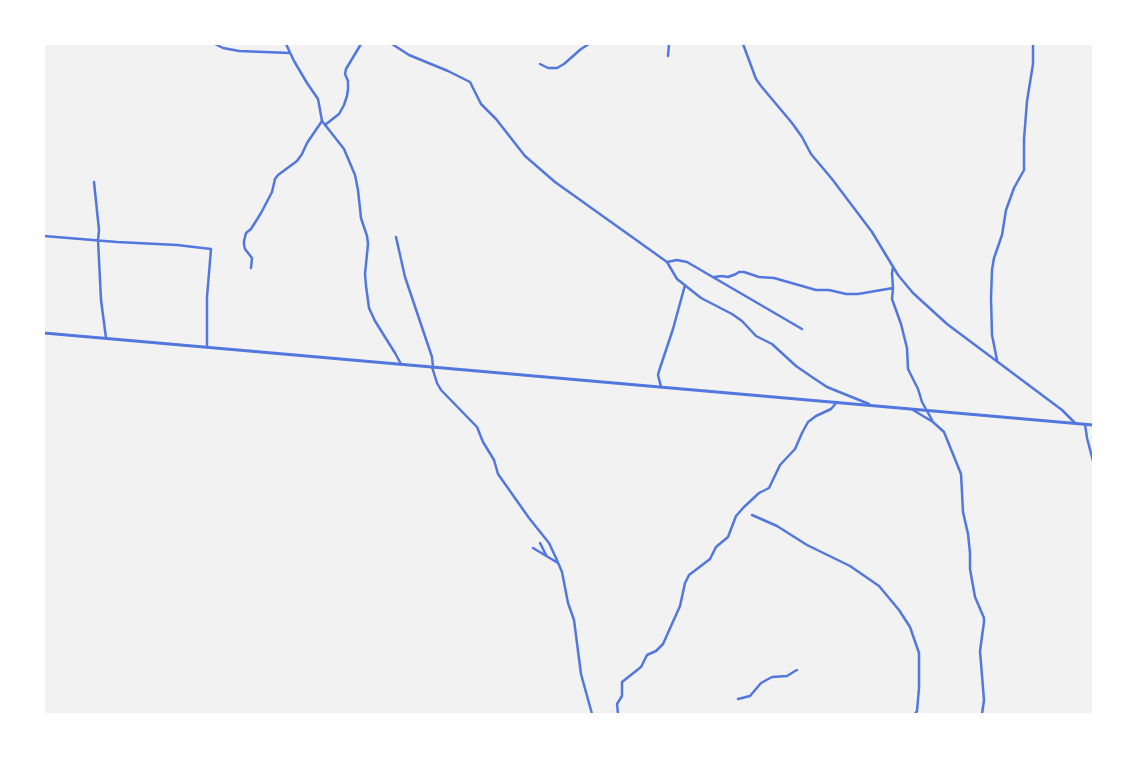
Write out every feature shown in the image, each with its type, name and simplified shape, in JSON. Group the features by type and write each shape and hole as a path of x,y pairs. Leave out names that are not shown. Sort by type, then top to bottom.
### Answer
{"street":[{"path":"215,44 223,48 239,51 290,53"},
{"path":"286,44 307,83 318,98 322,120 344,149 351,164 357,183 361,218 368,244 365,274 369,308 374,321 401,364"},
{"path":"325,125 339,114 344,105 348,89 346,69 361,44"},
{"path":"392,44 409,54 470,82 481,104 496,119 525,156 555,182 666,262 675,276 701,298 742,321 756,336 772,344 796,366 827,387 872,405"},
{"path":"540,64 548,68 557,68 580,48 589,44"},
{"path":"668,56 669,44"},
{"path":"743,44 756,79 792,123 812,154 872,232 893,266 913,293 929,309 960,334 1062,410 1075,423"},
{"path":"997,361 992,335 992,270 1002,235 1006,210 1014,188 1024,170 1024,139 1027,101 1033,64 1033,44"},
{"path":"251,268 252,258 244,245 246,233 251,229 261,212 272,192 278,175 297,161 322,120"},
{"path":"94,182 99,230 101,300 106,338"},
{"path":"44,236 211,248 207,347"},
{"path":"396,237 405,277 432,357 437,383 441,390 476,427 494,460 498,474 549,544 562,572 568,603 574,620 580,674 592,714"},
{"path":"666,262 677,260 687,262 802,329"},
{"path":"893,266 892,299 907,348 908,369 933,422"},
{"path":"714,277 728,277 744,272 816,290 829,290 846,294 858,294 893,288"},
{"path":"661,387 658,375 673,329 684,285"},
{"path":"44,333 1093,425"},
{"path":"618,714 617,704 622,696 622,682 641,667 647,656 663,644 680,606 688,577 694,570 710,559 716,547 728,537 736,516 744,507 759,493 770,488 780,465 795,449 808,422 831,409 837,402"},
{"path":"918,409 923,404"},
{"path":"911,409 933,422 944,432 961,474 963,512 968,534 970,569 976,598 984,618 980,651 984,700 982,714"},
{"path":"1085,424 1093,461"},
{"path":"752,515 777,526 807,545 850,566 879,586 899,610 910,628 919,653 919,688 917,711 915,714"},
{"path":"540,544 546,556"},
{"path":"533,548 558,563"},
{"path":"738,699 750,696 761,683 772,676 787,676 797,670"}]}
